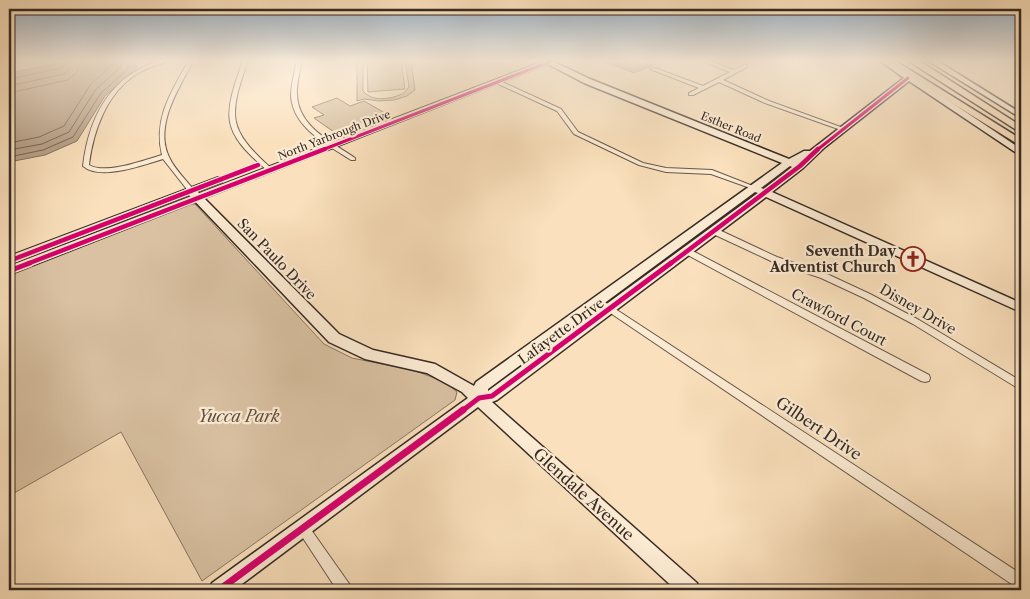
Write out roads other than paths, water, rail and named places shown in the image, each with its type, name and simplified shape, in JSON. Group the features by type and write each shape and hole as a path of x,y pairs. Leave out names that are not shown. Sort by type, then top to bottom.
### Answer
{"highway":[{"path":"932,88 1021,143"},
{"path":"944,88 1021,138"},
{"path":"955,88 1021,130"},
{"path":"969,88 1021,124"}],"main road":[{"name":"North Yarbrough Drive","path":"330,143 467,88"},
{"name":"North Yarbrough Drive","path":"9,271 106,228 482,88"},
{"name":"North Yarbrough Drive","path":"9,260 106,228"}],"street":[{"path":"119,88 93,128 86,166 93,170 106,171 166,156"},
{"name":"San Paulo Drive","path":"178,88 164,116 162,131 166,156 194,194 334,338 370,355 430,368 458,382 479,398"},
{"path":"236,88 232,101 230,119 243,144 266,167"},
{"path":"295,88 296,110 305,123 353,159"},
{"path":"511,88 559,110 576,133 641,164 666,170 712,172 760,191 1021,308"},
{"name":"Esther Road","path":"604,88 795,164"},
{"path":"691,94 704,88"},
{"path":"736,88 767,102 843,129"},
{"name":"Lafayette Drive","path":"219,590 479,398 492,396 605,305 822,145 895,88"},
{"path":"923,88 1021,153"},
{"path":"974,88 1021,116"},
{"name":"Lafayette Drive","path":"605,305 687,252 760,191"},
{"name":"Disney Drive","path":"714,231 768,256 818,274 867,296 916,322 1021,386"},
{"name":"Crawford Court","path":"687,252 925,378"},
{"name":"Gilbert Drive","path":"605,305 1021,582"},
{"name":"Glendale Avenue","path":"479,398 690,590"},
{"path":"303,528 345,590"}],"water":[{"path":"9,88 114,88 105,96 77,141 45,155 9,162"}],"place":[{"name":"Seventh Day Adventist Church","path":"913,259"}],"park label":[{"name":"Yucca Park","path":"239,416"}]}
